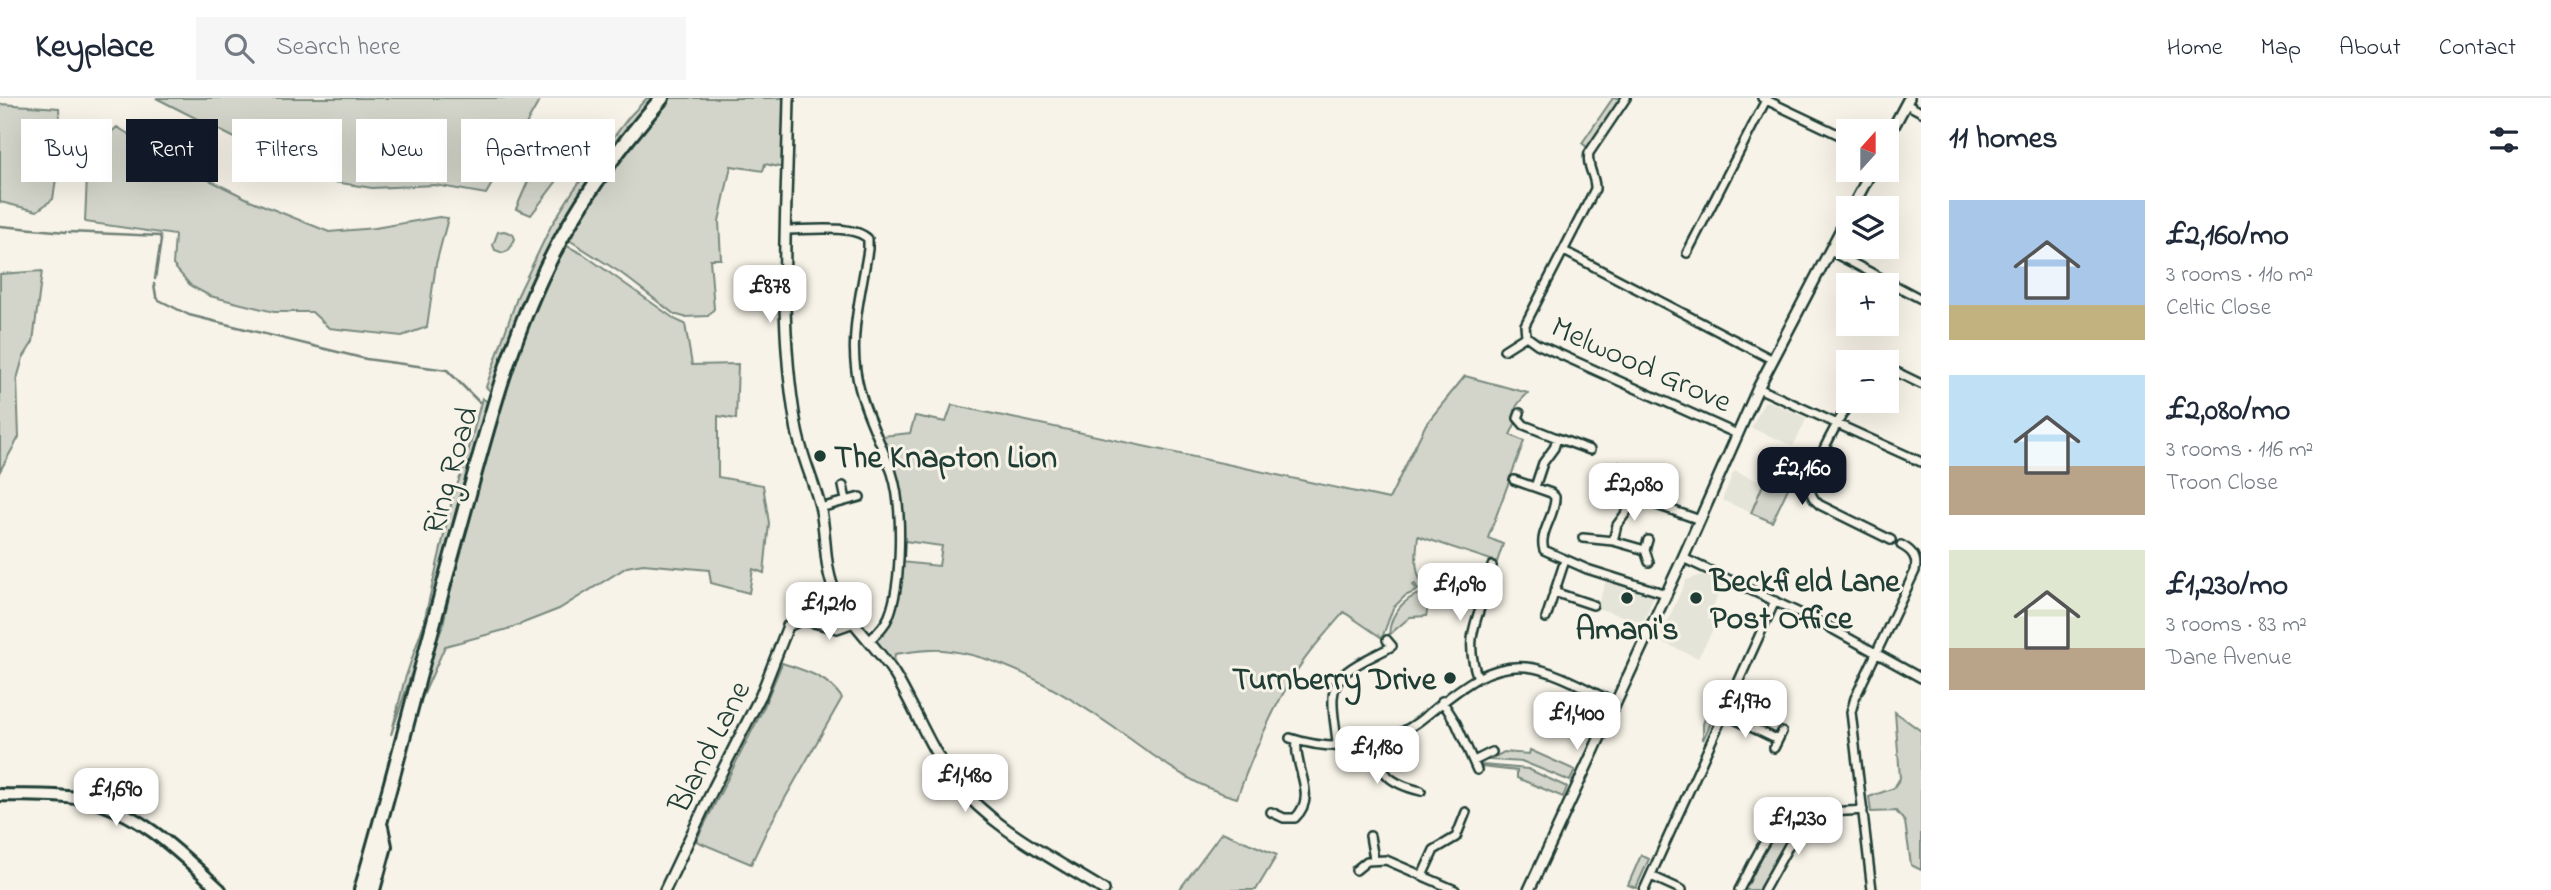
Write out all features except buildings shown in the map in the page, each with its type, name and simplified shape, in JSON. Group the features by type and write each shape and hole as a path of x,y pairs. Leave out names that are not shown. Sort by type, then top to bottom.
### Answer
{"highway":[{"name":"Ring Road","path":"361,890 477,464 526,314 547,266 586,197 633,131 662,98"},
{"path":"373,890 385,846 380,823"}],"main road":[{"path":"0,796 72,798 112,808 155,833 220,890"}],"street":[{"path":"789,98 785,314 793,411 800,446 820,508 831,583 839,601 894,674 941,761 964,792 1015,834 1104,890"},
{"name":"Melwood Grove","path":"1626,98 1589,153 1588,161 1595,189 1525,325 1527,336 1537,344 1737,434"},
{"path":"1687,253 1765,99 1836,133"},
{"path":"1898,119 1907,101 1921,112"},
{"path":"786,230 846,230 863,234 868,239 855,333 856,369 863,398 892,474 899,514 891,610 885,624 869,641"},
{"path":"1529,890 1683,558 1758,388 1836,239"},
{"path":"1564,251 1773,360"},
{"path":"1830,251 1921,299"},
{"name":"Melwood Grove","path":"1504,351 1527,336"},
{"path":"1899,373 1921,384"},
{"path":"1758,388 1921,462"},
{"path":"1520,413 1518,418 1524,425 1590,450"},
{"path":"1844,413 1812,476 1812,497 1820,505 1891,540"},
{"path":"1535,487 1543,463 1557,439"},
{"path":"1613,541 1617,525 1637,498 1634,474 1641,466"},
{"path":"1616,467 1634,474"},
{"path":"1514,480 1551,493 1555,497 1542,545 1550,554 1666,594"},
{"path":"843,486 846,500"},
{"path":"820,508 860,497"},
{"path":"1637,498 1700,520"},
{"path":"1583,538 1613,541 1645,550"},
{"path":"1648,540 1645,550 1649,562"},
{"path":"1872,890 1851,712 1855,698 1915,571 1918,558 1901,545"},
{"path":"1683,558 1775,601 1921,678"},
{"path":"1546,618 1565,560"},
{"path":"1478,678 1471,656 1471,635 1486,597 1492,566"},
{"path":"1430,579 1441,579 1459,589 1486,597"},
{"path":"1554,592 1593,605"},
{"path":"1644,890 1775,601"},
{"name":"Bland Lane","path":"665,890 761,695 785,631 792,623 805,619 837,628 854,622"},
{"path":"1337,747 1333,702 1338,679 1391,646"},
{"path":"1270,813 1296,821 1304,805 1306,789 1293,739 1337,747 1374,742 1417,723 1442,701 1478,678 1500,669 1527,667 1547,672 1615,703"},
{"path":"1442,701 1456,723 1477,770"},
{"path":"1724,714 1778,740"},
{"path":"1374,742 1381,767 1388,777 1401,786 1411,785 1421,791"},
{"path":"1474,761 1492,752"},
{"path":"1739,890 1772,831 1783,821 1799,816 1863,810"},
{"path":"1422,876 1434,850 1456,837 1466,812"},
{"path":"1764,890 1798,830 1799,816"},
{"path":"1370,835 1374,859"},
{"path":"1356,870 1361,864 1374,859 1386,860 1455,890"},
{"path":"1650,876 1682,890"}],"shaded area":[{"path":"156,98 541,98 529,119 461,119 461,182 493,182 486,194 435,185 372,188 335,182 342,182 342,119 232,119 232,137 218,130 218,119 197,119"},
{"path":"647,98 656,98 615,151 615,136"},
{"path":"671,98 783,98 784,168 765,164 763,171 731,166 719,221 721,259 710,259 714,309 708,316 684,317 674,314 621,273 569,240 605,182 615,182 615,166"},
{"path":"1613,98 1622,98 1588,148 1582,143"},
{"path":"0,104 59,108 60,119 21,119 21,182 56,182 53,199 37,211 0,202"},
{"path":"117,127 126,132 126,182 213,182 329,232 448,218 436,264 427,327 402,336 329,328 312,312 274,312 210,296 191,286 173,265 175,235 85,222 87,182 112,182 112,131"},
{"path":"528,182 556,182 531,215 516,209"},
{"path":"580,182 591,182 575,203 494,390 490,391 486,387 518,295 551,226"},
{"path":"498,232 513,234 515,239 509,250 503,253 495,250 493,245"},
{"path":"565,245 583,254 685,324 692,365 738,364 736,419 718,416 718,477 763,485 769,523 764,573 753,569 749,593 711,583 709,570 643,564 627,567 559,609 508,629 445,646 422,698 422,682 443,625 460,544 506,388 529,323"},
{"path":"42,271 33,342 23,358 17,379 19,437 0,471 0,274"},
{"path":"1465,376 1528,393 1515,409 1516,422 1510,435 1524,441 1488,538 1503,544 1497,562 1418,536 1417,570 1425,588 1418,590 1415,584 1413,585 1416,591 1405,596 1393,608 1382,638 1344,612 1307,656 1288,685 1260,740 1237,798 1206,787 1178,772 1062,694 1015,670 967,654 943,650 895,654 894,663 877,645 877,637 893,615 901,562 939,566 942,546 903,539 902,499 882,436 910,433 915,416 946,422 952,405 1389,499 1426,424"},
{"path":"482,398 489,403 472,465 463,484 418,654 391,735 404,682 423,626 453,496 465,464"},
{"path":"1768,401 1807,418 1793,446 1751,428 1764,402"},
{"path":"1769,470 1791,482 1772,522 1751,513"},
{"path":"1734,471 1764,483 1751,513 1722,500"},
{"path":"1702,575 1723,585 1707,619 1717,622 1698,658 1659,641 1686,580"},
{"path":"1606,581 1654,596 1643,623 1597,608"},
{"path":"1432,591 1426,616 1410,617 1389,635 1393,618 1402,605 1415,595"},
{"path":"782,663 823,679 842,698 767,830 751,864 696,841 763,709"},
{"path":"1710,705 1718,708 1703,740 1703,724"},
{"path":"1895,712 1921,731 1921,870 1911,865 1905,822 1896,811 1871,812 1869,797 1894,788 1900,778"},
{"path":"1530,750 1575,770 1570,781 1524,762 1489,760 1504,752 1529,754"},
{"path":"1482,765 1528,769 1567,787 1563,797 1517,778 1517,771"},
{"path":"1793,820 1796,824 1759,890 1742,890 1745,884 1749,883 1774,832"},
{"path":"1222,832 1277,855 1256,890 1179,890"},
{"path":"1641,855 1649,859 1636,888 1628,885"}],"waterway":[{"path":"0,226 66,232"},
{"path":"69,232 160,236 155,279"},
{"path":"154,284 159,300 189,315 366,359 447,370 479,402"}],"place":[{"name":"The Knapton Lion","path":"820,456"},
{"name":"Amani's","path":"1627,598"},
{"name":"Beckfield Lane Post Office","path":"1696,598"},
{"name":"Turnberry Drive","path":"1450,678"}]}
